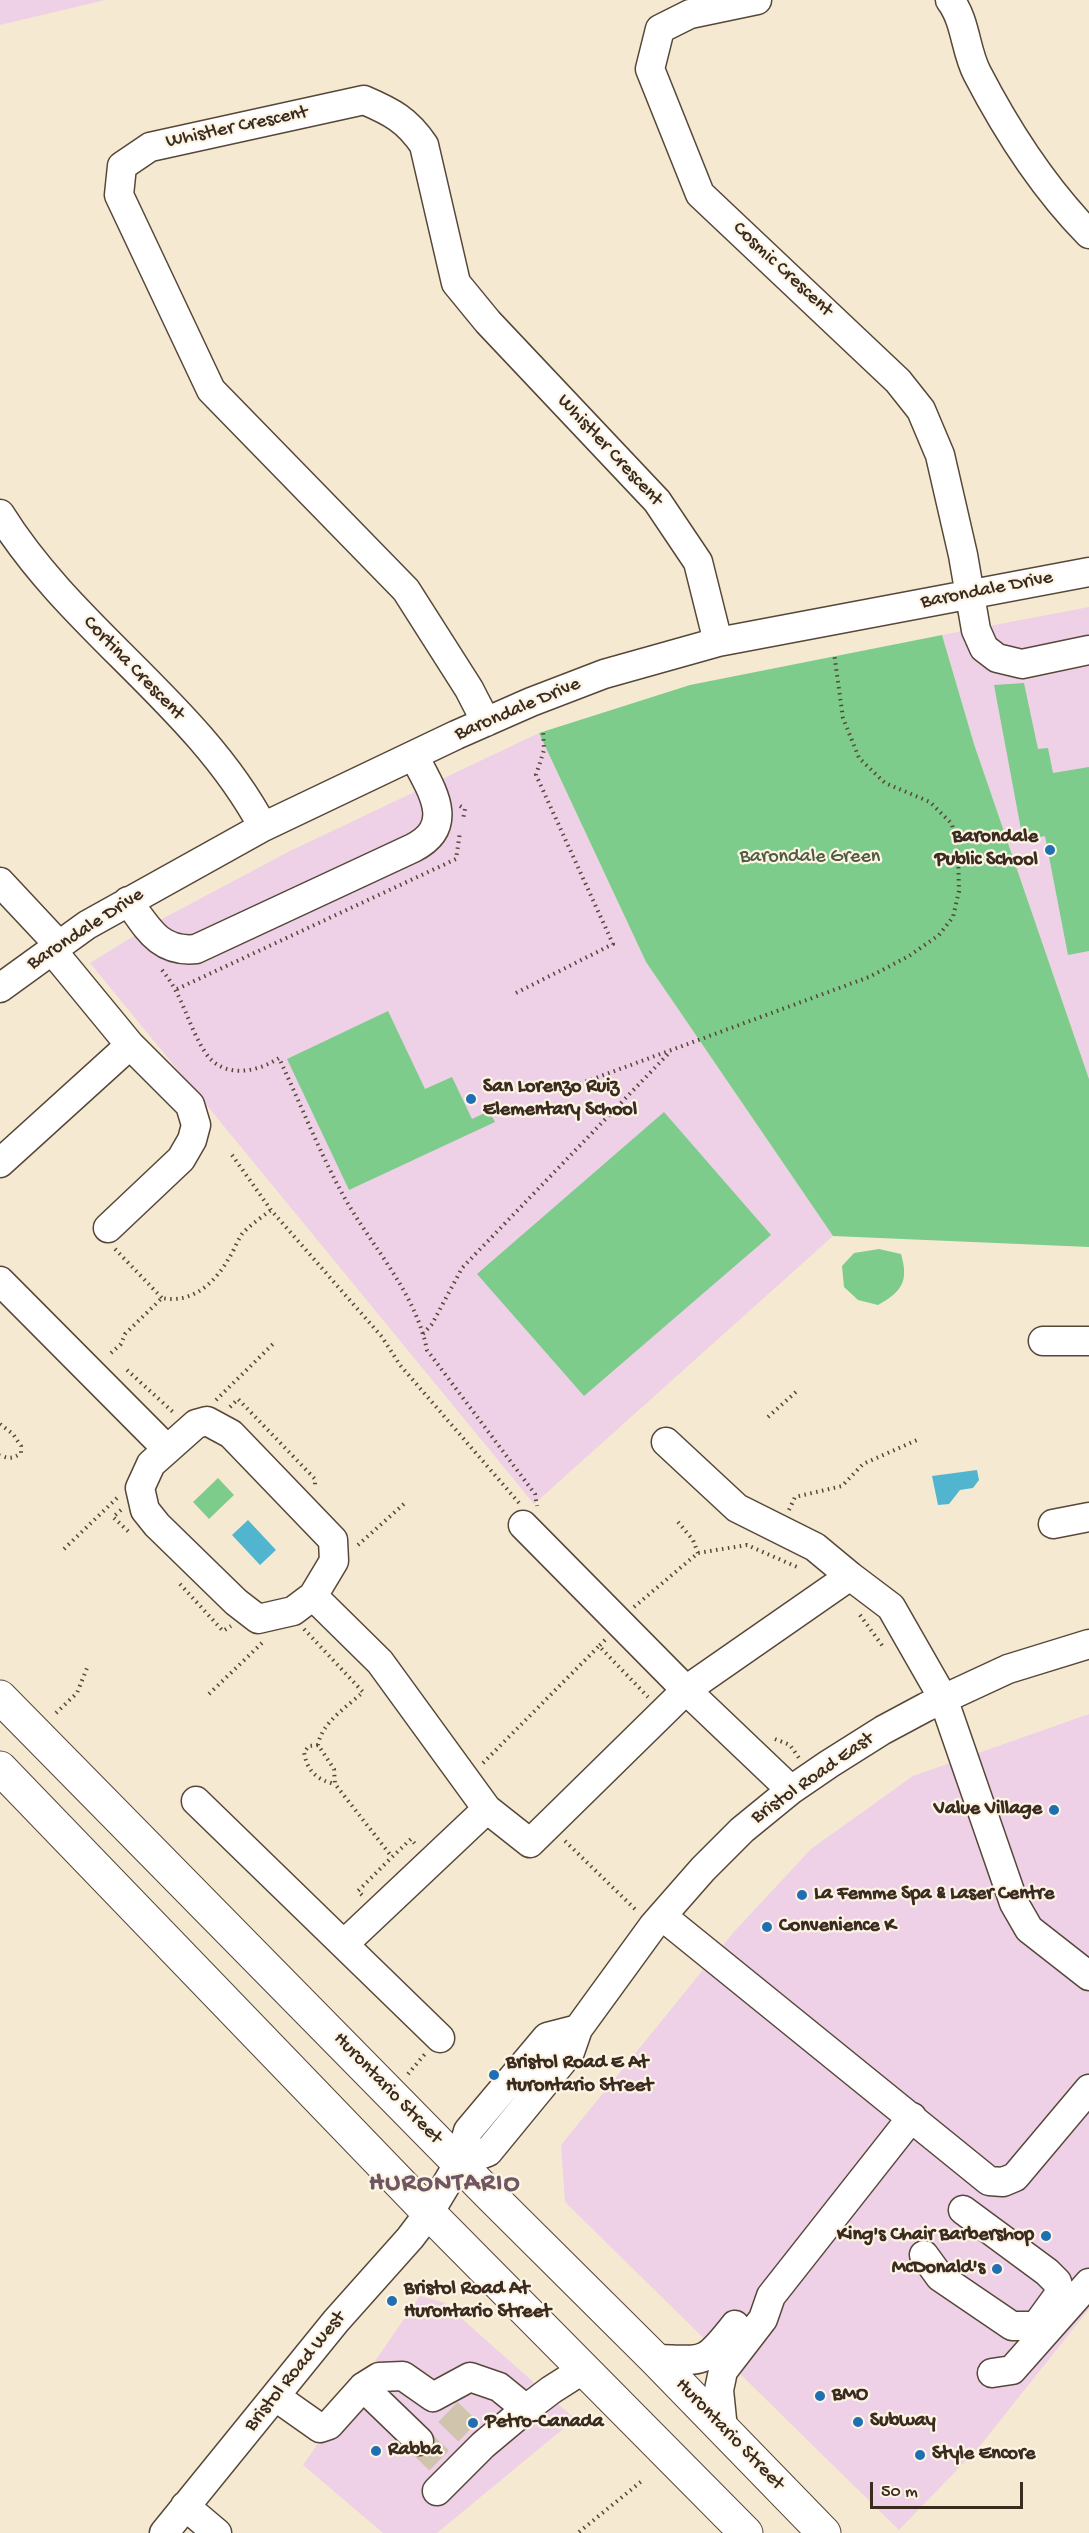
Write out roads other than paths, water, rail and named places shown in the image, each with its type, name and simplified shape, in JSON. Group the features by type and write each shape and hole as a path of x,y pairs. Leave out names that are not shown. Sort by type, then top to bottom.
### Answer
{"main road":[{"name":"Hurontario Street","path":"0,1697 824,2533"},
{"path":"0,1768 429,2213 746,2533"}],"street":[{"name":"Cosmic Crescent","path":"757,0 690,14 660,29 650,69 700,194 898,381 921,410 940,455 963,555 979,640 984,648 997,658 1022,664 1089,650"},
{"path":"950,0 957,9 976,70 1029,163 1089,234"},
{"name":"Whistler Crescent","path":"486,722 469,689 406,590 211,390 119,195 122,166 150,147 364,100 392,113 411,126 424,144 456,282 489,322 657,501 698,562 718,642"},
{"name":"Cortina Crescent","path":"0,514 14,537 64,597 178,714 246,794 263,827"},
{"name":"Barondale Drive","path":"0,988 55,946 128,901 263,827 486,722 604,674 718,642 1089,572"},
{"path":"128,901 158,941 182,949 196,949 422,843 433,831 438,813 435,798 414,756"},
{"path":"0,882 55,946 130,1045 190,1105 196,1125 192,1140 181,1159 111,1226"},
{"path":"0,1163 130,1045"},
{"path":"0,1281 167,1449"},
{"path":"1043,1341 1089,1341"},
{"path":"207,1421 231,1434 333,1540 334,1562 313,1596 293,1611 258,1619 236,1602 193,1562 145,1510 140,1488 151,1464 196,1424 207,1421"},
{"path":"666,1442 737,1508 815,1547 891,1606 943,1698 1014,1903 1029,1929 1089,1976"},
{"path":"1053,1524 1089,1517"},
{"path":"527,1521 686,1690 791,1790"},
{"path":"313,1596 380,1662 487,1809 530,1843 686,1690 850,1576"},
{"name":"Bristol Road East","path":"459,2163 468,2131 547,2037 578,2029 658,1921 703,1869 742,1830 791,1790 883,1730 943,1698 1008,1669 1089,1644"},
{"path":"196,1801 440,2038"},
{"path":"344,1944 487,1809"},
{"path":"658,1921 912,2117 989,2181 1003,2182 1017,2174 1089,2089"},
{"path":"723,2429 719,2390 723,2371 763,2319 771,2296 912,2117"},
{"name":"Bristol Road West","path":"164,2533 336,2321 410,2238 429,2213 459,2163"},
{"path":"924,2255 940,2277 1012,2326 1036,2326 1060,2294 1057,2282 1047,2272 963,2211"},
{"path":"992,2373 1012,2370 1089,2283"},
{"path":"655,2359 693,2361 709,2356 748,2308 771,2296"},
{"path":"467,2456 551,2390 584,2369"},
{"path":"276,2397 320,2428 329,2425 371,2382 403,2376 439,2412"},
{"path":"439,2412 470,2377 499,2387 526,2409"},
{"path":"371,2382 439,2412"},
{"path":"185,2506 217,2533"}],"water":[{"path":"977,1470 979,1480 973,1488 960,1490 949,1504 938,1505 932,1476"},
{"path":"248,1520 276,1550 260,1565 232,1535"}],"tunnel":[{"path":"448,2412 477,2440"},
{"path":"419,2441 448,2469"}],"place":[{"name":"Barondale Public School","path":"1050,850"},
{"name":"San Lorenzo Ruiz Elementary School","path":"471,1099"},
{"name":"Value Village","path":"1054,1810"},
{"name":"La Femme Spa & Laser Centre","path":"802,1895"},
{"name":"Convenience K","path":"767,1927"},
{"name":"Bristol Road E At Hurontario Street","path":"494,2075"},
{"name":"King's Chair Barbershop","path":"1046,2236"},
{"name":"McDonald's","path":"997,2269"},
{"name":"Bristol Road At Hurontario Street","path":"392,2301"},
{"name":"BMO","path":"820,2396"},
{"name":"Subway","path":"858,2422"},
{"name":"Petro-Canada","path":"473,2423"},
{"name":"Rabba","path":"376,2451"},
{"name":"Style Encore","path":"920,2455"}],"district":[{"name":"HURONTARIO","path":"445,2185"}],"park label":[{"name":"Barondale Green","path":"810,858"}]}
